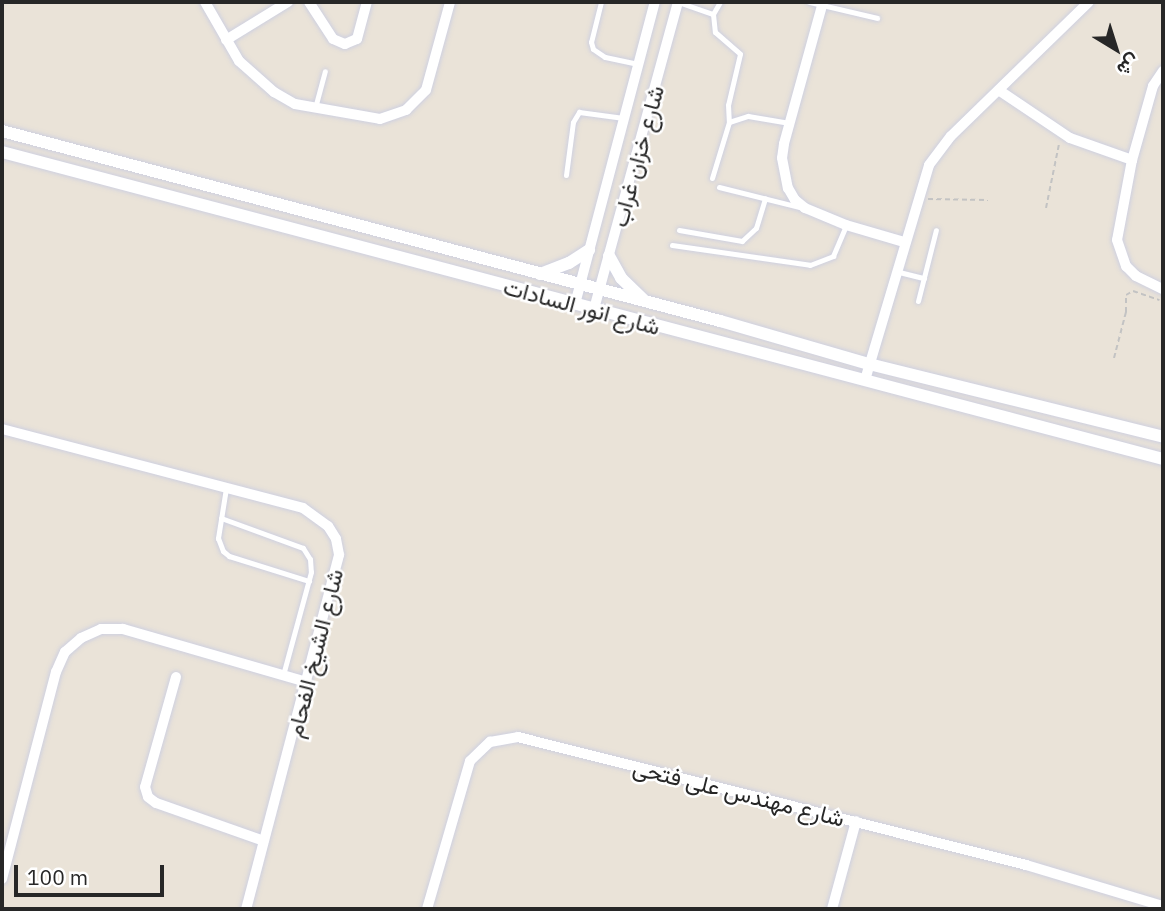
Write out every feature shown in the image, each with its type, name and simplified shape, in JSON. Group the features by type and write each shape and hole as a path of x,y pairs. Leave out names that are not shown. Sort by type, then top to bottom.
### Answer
{"street":[{"path":"205,2 239,61 265,85 295,104 380,119 406,110 418,101 426,90 450,2"},
{"path":"226,40 288,2"},
{"path":"309,2 333,38 345,44 357,39 367,2"},
{"name":"شارع خزان غراب","path":"575,304 656,2"},
{"name":"شارع خزان غراب","path":"594,309 678,2"},
{"path":"865,380 917,196 937,152 1088,2"},
{"path":"822,3 789,124 782,159 784,172 795,200 805,208 846,225 904,243"},
{"path":"1161,294 1126,266 1117,240 1132,160 1153,86 1163,71"},
{"path":"1000,91 1070,138 1132,160"},
{"name":"شارع انور السادات","path":"2,131 869,364 1163,437"},
{"name":"شارع انور السادات","path":"2,152 1163,459"},
{"path":"539,275 569,263 589,250"},
{"path":"610,256 621,278 647,303"},
{"name":"شارع الشيخ الفحام","path":"2,429 303,508 323,520 336,539 339,555 246,909"},
{"path":"2,879 5,847 56,672 65,652 81,638 101,629 123,629 307,682"},
{"path":"176,677 146,792 156,803 264,841"},
{"name":"شارع مهندس على فتحى","path":"427,909 470,761 479,750 504,737 518,737 856,821 1027,865 1163,906"},
{"path":"832,909 856,821"}],"lane":[{"path":"601,2 591,42 593,49 605,57 639,64"},
{"path":"678,2 713,14"},
{"path":"712,178 729,122 728,106 740,54 734,46 718,36 713,14 720,2"},
{"path":"808,2 822,3 877,18"},
{"path":"315,108 325,71"},
{"path":"566,175 573,122 579,113 624,118"},
{"path":"729,122 748,116 789,124"},
{"path":"719,187 805,208"},
{"path":"679,230 735,241 748,238 756,228 765,198"},
{"path":"672,246 818,264 838,249 846,225"},
{"path":"918,301 936,230"},
{"path":"716,237 718,252"},
{"path":"895,271 924,278"},
{"path":"226,488 218,538 229,556 309,582"},
{"path":"221,518 303,548 312,565 283,675"}],"path":[{"path":"1046,208 1059,144"},
{"path":"917,196 950,201 988,200"},
{"path":"1114,358 1126,312 1126,295 1133,291 1161,294"}]}
